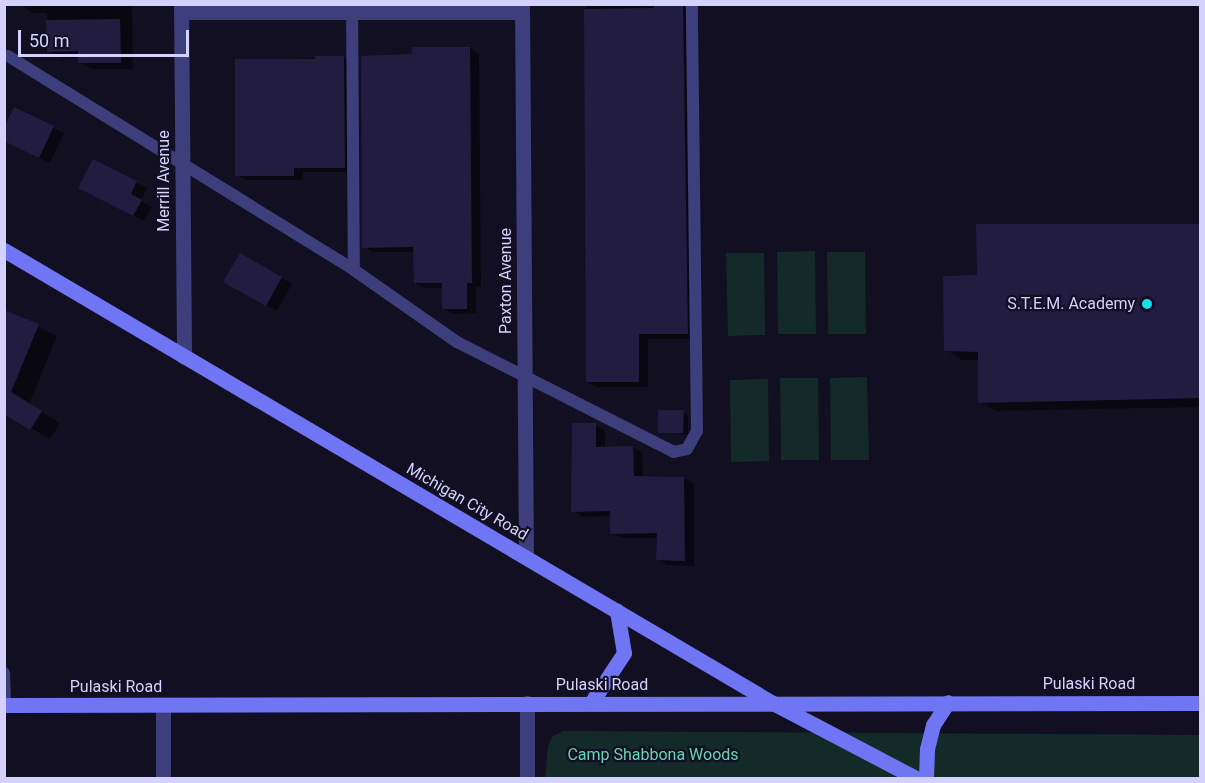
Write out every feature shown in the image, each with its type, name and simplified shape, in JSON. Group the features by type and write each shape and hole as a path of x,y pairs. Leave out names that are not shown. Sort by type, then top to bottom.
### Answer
{"street":[{"path":"181,8 522,8"},
{"name":"Merrill Avenue","path":"181,8 184,357"},
{"name":"Paxton Avenue","path":"522,8 526,557"},
{"name":"Michigan City Road","path":"4,250 771,702 916,778"},
{"path":"591,703 624,653 617,611"},
{"path":"926,778 927,750 933,725 948,702"},
{"path":"527,703 527,778"},
{"name":"Pulaski Road","path":"5,705 1200,703"},
{"path":"163,705 163,778"}],"lane":[{"path":"8,56 182,161 354,270 457,342 525,375 660,448 674,452 693,442 697,431 692,4"},
{"path":"352,8 354,270"},
{"path":"4,673 5,705"}],"green space":[{"path":"815,251 816,334 778,334 777,252"},
{"path":"827,252 865,252 866,334 828,334"},
{"path":"726,253 764,253 765,335 728,336"},
{"path":"867,377 869,460 831,460 830,378"},
{"path":"780,378 818,378 819,460 781,460"},
{"path":"768,379 769,461 731,462 730,380"},
{"name":"Camp Shabbona Woods","path":"563,731 1200,735 1200,778 545,778 548,746 553,736"}],"building":[{"path":"654,4 683,4 688,334 639,334 639,382 586,382 584,9 654,8"},
{"path":"120,19 121,63 78,63 78,51 47,52 46,20"},
{"path":"412,47 470,47 472,283 467,283 467,309 442,309 442,283 414,283 413,247 362,248 361,56 412,54"},
{"path":"315,56 344,56 345,168 294,168 294,176 235,176 235,59 315,59"},
{"path":"14,107 54,126 39,158 4,141 4,128"},
{"path":"93,159 137,181 131,194 142,200 133,216 78,188"},
{"path":"976,224 1200,224 1200,398 978,403 978,352 944,351 943,276 977,275"},
{"path":"240,253 282,277 266,306 223,282"},
{"path":"4,310 39,324 11,392 42,411 30,430 4,414"},
{"path":"658,410 684,410 683,433 658,433"},
{"path":"572,423 596,423 596,447 633,446 634,476 684,477 685,561 656,560 657,533 610,534 610,511 571,512"}],"place":[{"name":"S.T.E.M. Academy","path":"1147,304"}]}
